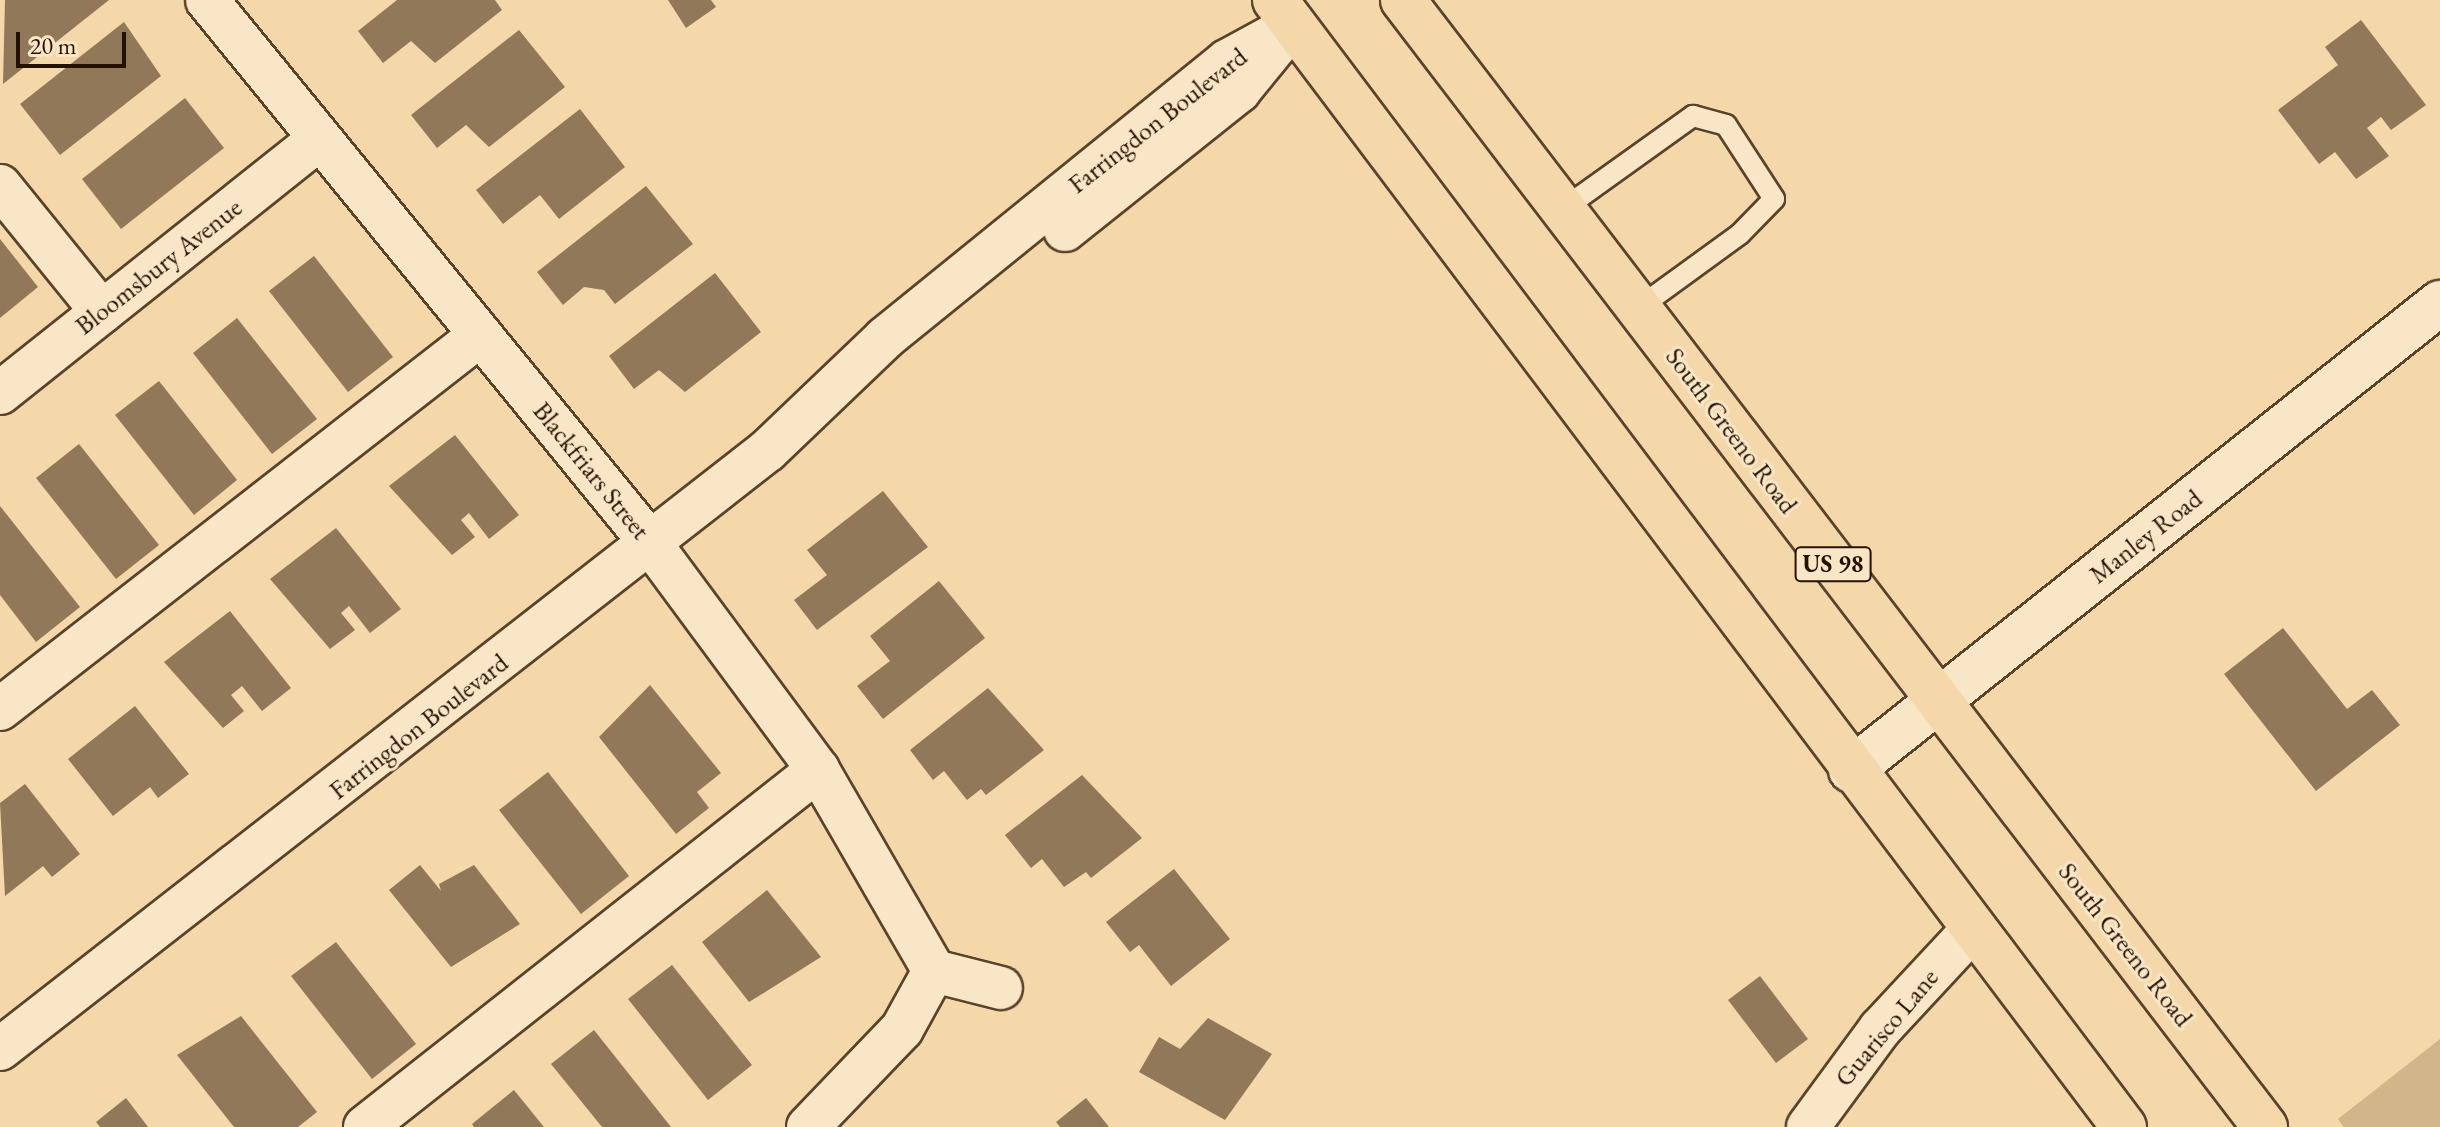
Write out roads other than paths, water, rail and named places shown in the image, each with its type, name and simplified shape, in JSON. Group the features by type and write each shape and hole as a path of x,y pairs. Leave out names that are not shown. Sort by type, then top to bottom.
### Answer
{"main road":[{"name":"South Greeno Road","path":"1403,0 2265,1127"},
{"path":"1284,12 1970,932 2124,1127"}],"street":[{"name":"Blackfriars Street","path":"207,0 317,141 648,540 818,770 934,971"},
{"name":"Farringdon Boulevard","path":"0,1049 409,736 648,540 831,396 881,377 1214,111 1284,12"},
{"name":"Bloomsbury Avenue","path":"0,393 317,141"},
{"path":"0,186 102,312"},
{"name":"Manley Road","path":"1851,770 2440,303"},
{"path":"0,709 479,336"},
{"path":"365,1127 818,770"},
{"name":"Guarisco Lane","path":"1808,1127 1880,1029 1970,932"},
{"path":"808,1127 902,1029 934,971 1001,988"}],"lane":[{"path":"1563,209 1693,116 1726,125 1774,199 1740,234 1638,308"}]}
